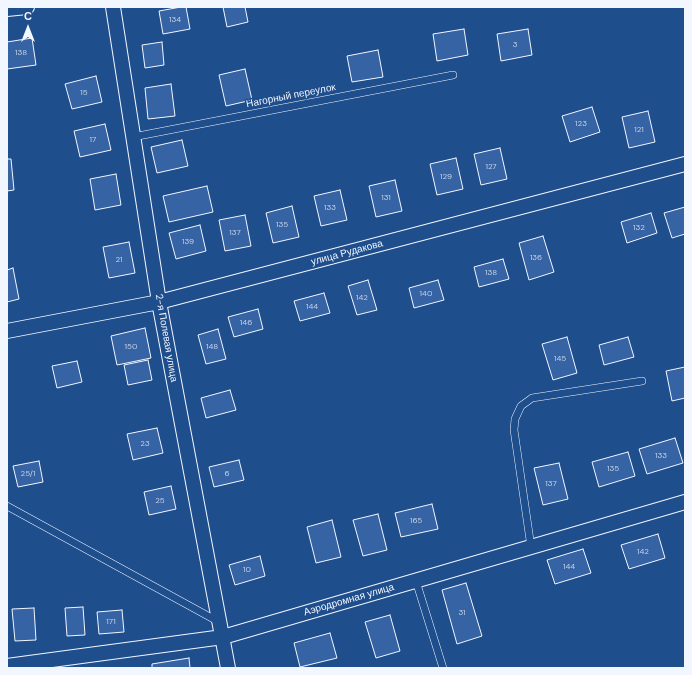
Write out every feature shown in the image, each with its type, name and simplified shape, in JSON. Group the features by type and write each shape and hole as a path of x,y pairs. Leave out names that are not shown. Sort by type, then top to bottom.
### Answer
{"street":[{"path":"7,9 27,7"},
{"name":"2-я Полевая улица","path":"113,7 159,302 228,668"},
{"name":"улица Рудакова","path":"7,331 159,302 685,164"},
{"name":"Аэродромная улица","path":"7,666 221,630 416,581 685,502"}],"lane":[{"name":"Нагорный переулок","path":"133,137 453,75"},
{"path":"531,547 514,430 515,419 521,406 532,398 642,381"},
{"path":"7,506 221,630"},
{"path":"416,581 443,668"}],"building":[{"path":"186,7 190,29 163,34 159,11"},
{"path":"223,7 245,7 248,22 227,27"},
{"path":"464,29 468,55 437,61 433,34"},
{"path":"528,29 532,55 501,61 497,34"},
{"path":"32,38 36,65 7,69 7,42"},
{"path":"162,42 164,65 145,68 142,45"},
{"path":"378,50 383,77 352,82 347,56"},
{"path":"245,69 252,100 226,106 219,75"},
{"path":"96,76 102,102 72,109 65,84"},
{"path":"171,84 175,116 148,119 145,88"},
{"path":"592,107 600,132 570,142 562,116"},
{"path":"648,111 655,142 629,148 622,117"},
{"path":"105,124 111,150 80,157 74,131"},
{"path":"182,140 188,166 157,173 151,147"},
{"path":"500,148 507,179 481,185 474,154"},
{"path":"456,158 463,189 437,195 430,164"},
{"path":"7,159 11,159 14,190 7,191"},
{"path":"116,174 121,205 95,210 90,179"},
{"path":"395,180 402,211 376,217 369,186"},
{"path":"207,186 213,212 169,222 163,196"},
{"path":"340,190 347,220 321,226 314,196"},
{"path":"292,206 299,237 273,243 266,213"},
{"path":"685,207 685,234 672,238 664,213"},
{"path":"651,213 657,233 627,243 621,222"},
{"path":"245,215 251,246 225,251 219,220"},
{"path":"200,225 206,251 176,259 169,233"},
{"path":"543,236 554,272 529,280 519,243"},
{"path":"129,242 135,273 109,278 103,247"},
{"path":"503,259 509,279 479,287 474,267"},
{"path":"13,268 19,299 7,302 7,270"},
{"path":"368,280 377,310 357,315 348,286"},
{"path":"438,280 444,300 414,308 409,288"},
{"path":"324,293 330,313 300,321 294,301"},
{"path":"258,309 263,329 234,337 228,317"},
{"path":"145,328 151,358 117,365 111,336"},
{"path":"218,329 226,359 206,364 198,335"},
{"path":"567,337 577,373 553,380 542,344"},
{"path":"628,337 634,357 604,365 599,345"},
{"path":"148,360 152,380 128,385 124,365"},
{"path":"77,361 82,382 57,388 52,366"},
{"path":"685,367 685,398 672,401 666,371"},
{"path":"230,390 236,410 206,418 201,398"},
{"path":"157,428 163,453 133,460 127,434"},
{"path":"675,438 683,463 647,474 639,449"},
{"path":"628,452 635,476 599,487 592,462"},
{"path":"239,460 244,480 214,487 209,467"},
{"path":"39,461 43,482 18,487 13,466"},
{"path":"559,463 568,499 543,505 534,468"},
{"path":"171,486 176,509 149,515 144,492"},
{"path":"432,504 438,529 401,537 395,513"},
{"path":"378,514 387,550 363,556 353,520"},
{"path":"332,520 341,557 316,563 307,527"},
{"path":"658,534 665,558 629,569 621,545"},
{"path":"583,549 591,573 555,584 547,560"},
{"path":"260,556 265,576 235,585 229,565"},
{"path":"466,583 482,636 457,644 442,590"},
{"path":"83,607 85,635 67,636 65,608"},
{"path":"34,608 36,640 15,641 12,609"},
{"path":"122,610 124,632 99,634 97,612"},
{"path":"390,615 400,651 376,658 365,622"},
{"path":"330,633 337,658 300,667 294,643"},
{"path":"189,658 190,668 152,668 152,664"}]}
